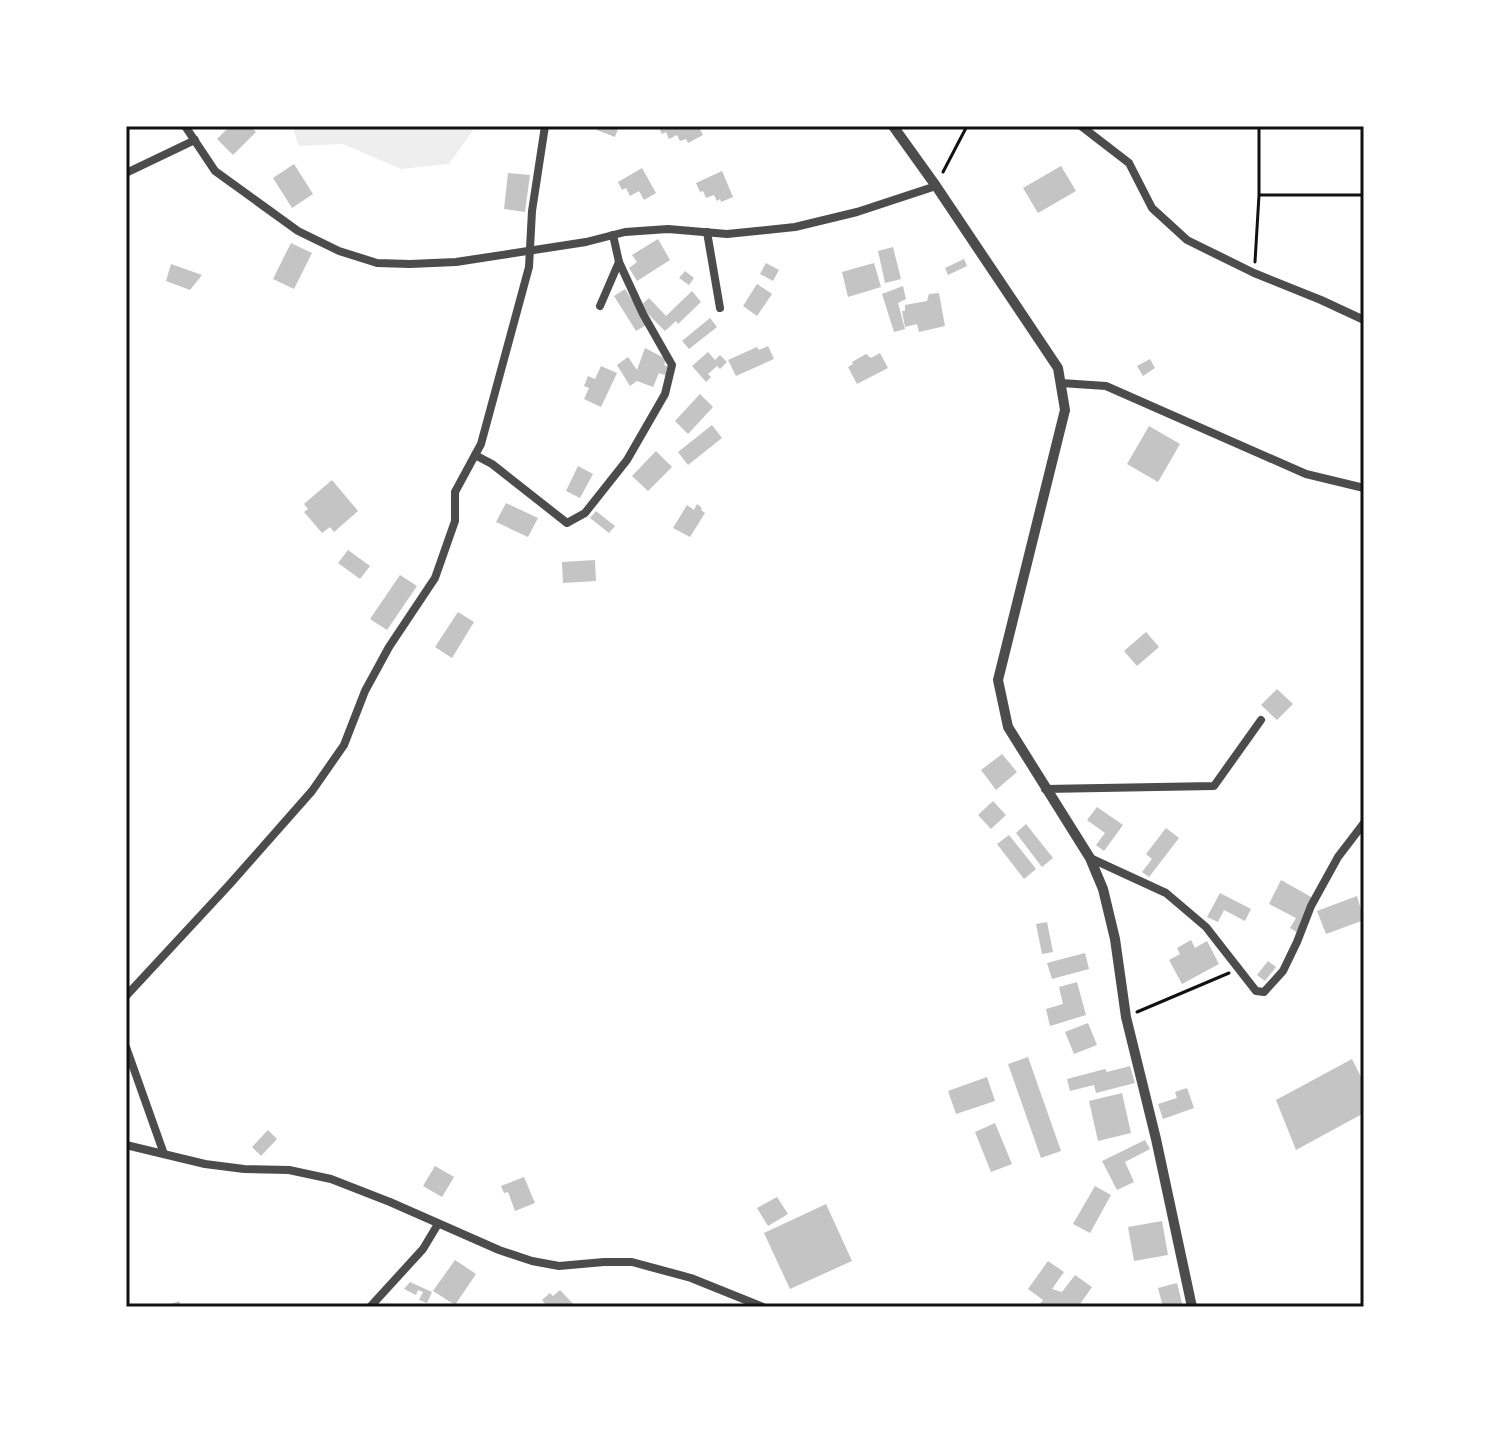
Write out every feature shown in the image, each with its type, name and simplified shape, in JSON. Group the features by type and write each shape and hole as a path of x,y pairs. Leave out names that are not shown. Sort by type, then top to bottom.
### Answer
{"street":[{"path":"185,126 215,171 298,231 339,251 377,263 456,262 586,242 625,232 668,229 727,234 795,227 857,212 936,186"},
{"path":"126,996 312,791 344,745 365,691 389,647 435,578 455,521 455,492 481,444 529,267 532,211 545,126"},
{"path":"893,126 1058,368 1065,410 1063,423 998,680 1008,727 1090,858 1103,889 1115,939 1126,1017 1192,1307"},
{"path":"1081,126 1129,163 1152,208 1187,240 1254,273 1364,320"},
{"path":"126,173 195,140"},
{"path":"707,232 720,308"},
{"path":"475,455 492,464 567,523 585,513 627,460 665,394 672,365 643,314 619,262 613,235"},
{"path":"600,306 619,262"},
{"path":"1061,383 1106,386 1306,474 1364,488"},
{"path":"1045,789 1214,786 1261,720"},
{"path":"1090,858 1166,893 1206,927 1256,991 1264,992 1283,971 1338,857 1364,823"},
{"path":"126,1047 164,1154"},
{"path":"126,1145 218,1166 289,1170 331,1179 532,1261 559,1266 632,1262 691,1278 763,1307"},
{"path":"370,1307 423,1249 438,1224"}],"path":[{"path":"936,186 967,126"},
{"path":"1254,273 1259,126"},
{"path":"1259,195 1364,195"},
{"path":"1126,1017 1239,969"}],"shaded area":[{"path":"292,126 476,126 449,164 401,169 343,144 299,146"}],"building":[{"path":"230,126 250,126 256,132 233,155 217,139"},
{"path":"598,126 619,126 615,137 597,130"},
{"path":"658,126 698,126 703,135 688,143 686,139 680,141 677,135 669,139"},
{"path":"294,164 313,194 292,208 273,178"},
{"path":"1061,166 1076,191 1038,213 1023,188"},
{"path":"642,168 656,193 644,200 639,191 630,196 618,182"},
{"path":"722,171 733,197 721,202 714,195 706,198 696,183"},
{"path":"508,173 530,175 525,212 504,209"},
{"path":"658,239 670,260 637,281 629,268 637,262 632,255"},
{"path":"291,243 312,253 294,289 273,279"},
{"path":"893,247 901,279 885,283 878,251"},
{"path":"964,259 967,266 948,275 945,268"},
{"path":"766,263 779,270 773,281 760,274"},
{"path":"874,263 881,287 848,297 842,272"},
{"path":"171,264 202,275 190,290 166,281"},
{"path":"685,271 694,278 689,285 679,278"},
{"path":"757,284 772,294 757,316 743,306"},
{"path":"903,286 906,299 898,303 905,329 894,332 882,294"},
{"path":"625,289 648,324 636,331 614,296"},
{"path":"692,291 701,302 678,324 676,321 665,331 640,306 649,298 666,316"},
{"path":"939,293 945,326 919,332 917,324 905,327 902,311 905,311 905,305 927,301 929,294"},
{"path":"710,318 717,327 689,349 682,341"},
{"path":"768,346 774,359 736,376 728,360 757,347 759,350"},
{"path":"645,348 666,359 664,365 670,367 667,376 659,373 653,387 637,381 630,386 617,365 628,357 637,370"},
{"path":"708,352 715,360 720,355 727,362 708,374 711,377 706,382 692,366"},
{"path":"880,353 888,368 857,384 848,367 866,354 871,358"},
{"path":"1150,359 1155,368 1143,376 1137,366"},
{"path":"601,366 617,373 601,407 584,399 589,388 584,386 588,376 595,379"},
{"path":"700,394 713,407 688,434 675,421"},
{"path":"712,425 722,438 688,465 678,452"},
{"path":"1149,426 1180,444 1158,482 1127,464"},
{"path":"656,451 672,467 648,491 632,476"},
{"path":"578,466 593,474 580,498 566,491"},
{"path":"332,480 358,511 334,532 330,527 322,533 304,512 308,509 304,504"},
{"path":"506,503 538,518 528,537 496,522"},
{"path":"697,504 705,513 690,537 673,528 687,505 694,510"},
{"path":"596,511 615,526 609,533 590,518"},
{"path":"348,550 370,566 360,579 338,563"},
{"path":"595,560 596,581 563,583 562,562"},
{"path":"400,575 417,586 387,630 370,619"},
{"path":"458,612 474,622 452,658 435,647"},
{"path":"1146,632 1159,647 1137,666 1124,651"},
{"path":"1277,689 1293,704 1277,720 1261,705"},
{"path":"1002,754 1017,772 996,790 981,770"},
{"path":"993,801 1006,815 991,829 978,815"},
{"path":"1097,807 1123,825 1104,851 1096,845 1105,833 1087,820"},
{"path":"1026,824 1053,858 1042,867 1016,833"},
{"path":"1166,828 1179,838 1149,877 1142,872 1152,859 1146,854"},
{"path":"1009,835 1036,869 1024,879 997,844"},
{"path":"1281,880 1313,898 1298,933 1290,928 1296,918 1269,904"},
{"path":"1220,893 1251,909 1245,921 1224,910 1218,922 1207,917"},
{"path":"1357,896 1364,920 1326,934 1317,911"},
{"path":"1047,922 1053,952 1042,954 1036,924"},
{"path":"1191,940 1195,948 1207,941 1219,964 1182,984 1169,960 1180,954 1177,948"},
{"path":"1085,953 1089,969 1052,979 1047,963"},
{"path":"1268,961 1276,967 1265,981 1257,975"},
{"path":"1077,982 1086,1015 1050,1026 1046,1009 1063,1004 1059,987"},
{"path":"1088,1023 1097,1045 1074,1054 1065,1032"},
{"path":"1028,1057 1061,1151 1041,1158 1008,1064"},
{"path":"1352,1059 1364,1083 1364,1113 1296,1150 1276,1100"},
{"path":"1130,1066 1135,1083 1096,1093 1094,1085 1070,1091 1067,1079"},
{"path":"987,1077 995,1101 956,1114 948,1091"},
{"path":"1187,1088 1194,1108 1163,1119 1158,1104 1177,1098 1175,1092"},
{"path":"1122,1093 1131,1133 1098,1141 1089,1101"},
{"path":"995,1123 1012,1164 991,1172 975,1132"},
{"path":"268,1130 277,1139 261,1156 252,1147"},
{"path":"1145,1140 1150,1149 1125,1162 1134,1182 1117,1190 1102,1161"},
{"path":"435,1166 454,1177 442,1197 423,1186"},
{"path":"524,1177 535,1203 515,1211 508,1192 504,1193 501,1186"},
{"path":"1095,1186 1111,1195 1090,1233 1073,1224"},
{"path":"777,1197 788,1214 768,1226 757,1208"},
{"path":"826,1204 852,1261 790,1289 764,1233"},
{"path":"1162,1221 1168,1255 1134,1261 1128,1227"},
{"path":"455,1260 476,1274 455,1305 433,1291"},
{"path":"1048,1261 1064,1272 1052,1289 1062,1292 1075,1275 1092,1287 1078,1307 1042,1307 1039,1305 1043,1300 1028,1289"},
{"path":"410,1282 432,1292 427,1303 419,1300 423,1292 418,1290 416,1295 404,1289"},
{"path":"1177,1283 1183,1307 1163,1307 1158,1288"},
{"path":"560,1290 576,1307 543,1307 546,1305 542,1300"},
{"path":"179,1301 181,1307 163,1307"}]}
